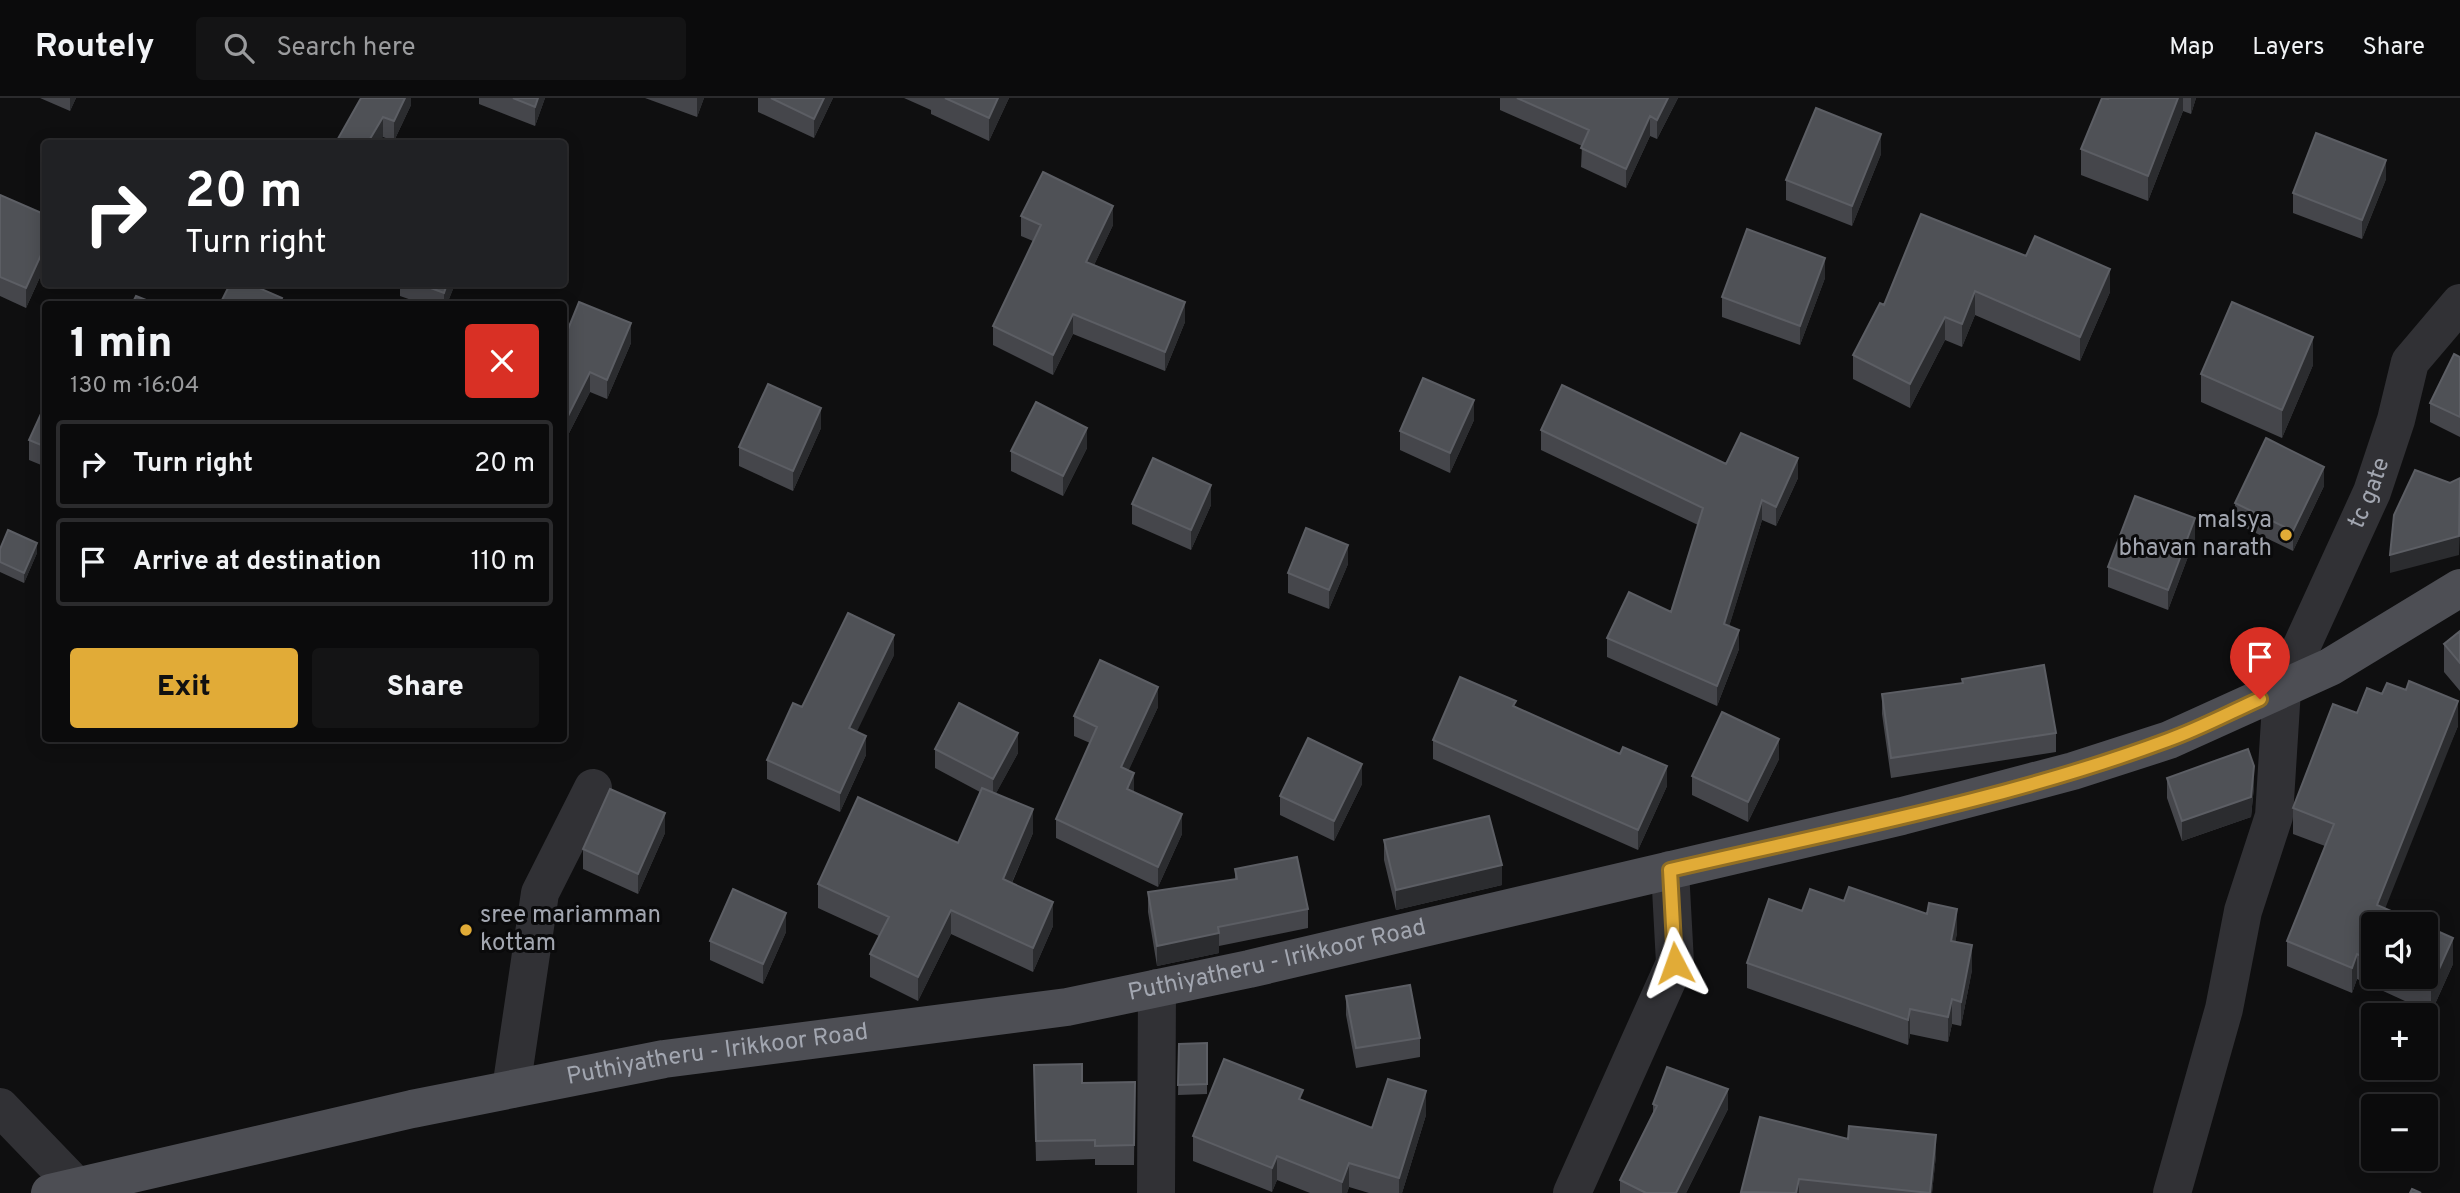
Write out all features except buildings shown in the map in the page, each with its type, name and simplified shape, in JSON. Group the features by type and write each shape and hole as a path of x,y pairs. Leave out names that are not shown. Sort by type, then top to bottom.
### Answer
{"main road":[{"name":"Puthiyatheru - Irikkoor Road","path":"63,1190 412,1109 664,1059 937,1026 1067,1007 1902,816 2073,771 2169,740 2330,667 2460,588"}],"street":[{"name":"tc gate","path":"2283,689 2372,492 2396,420 2410,362 2460,303"},
{"path":"2172,1193 2224,1009 2244,911 2274,816 2283,689"},
{"path":"512,1089 540,893 593,788"},
{"path":"1572,1193 1675,963 1670,870"},
{"path":"1156,1193 1157,988"},
{"path":"0,1107 63,1190"}],"place":[{"name":"malsya bhavan narath","path":"2286,535"},
{"name":"sree mariamman kottam","path":"466,930"}],"route":[{"path":"1675,963 1670,870 1902,816 2073,771 2169,740 2260,699"}]}
